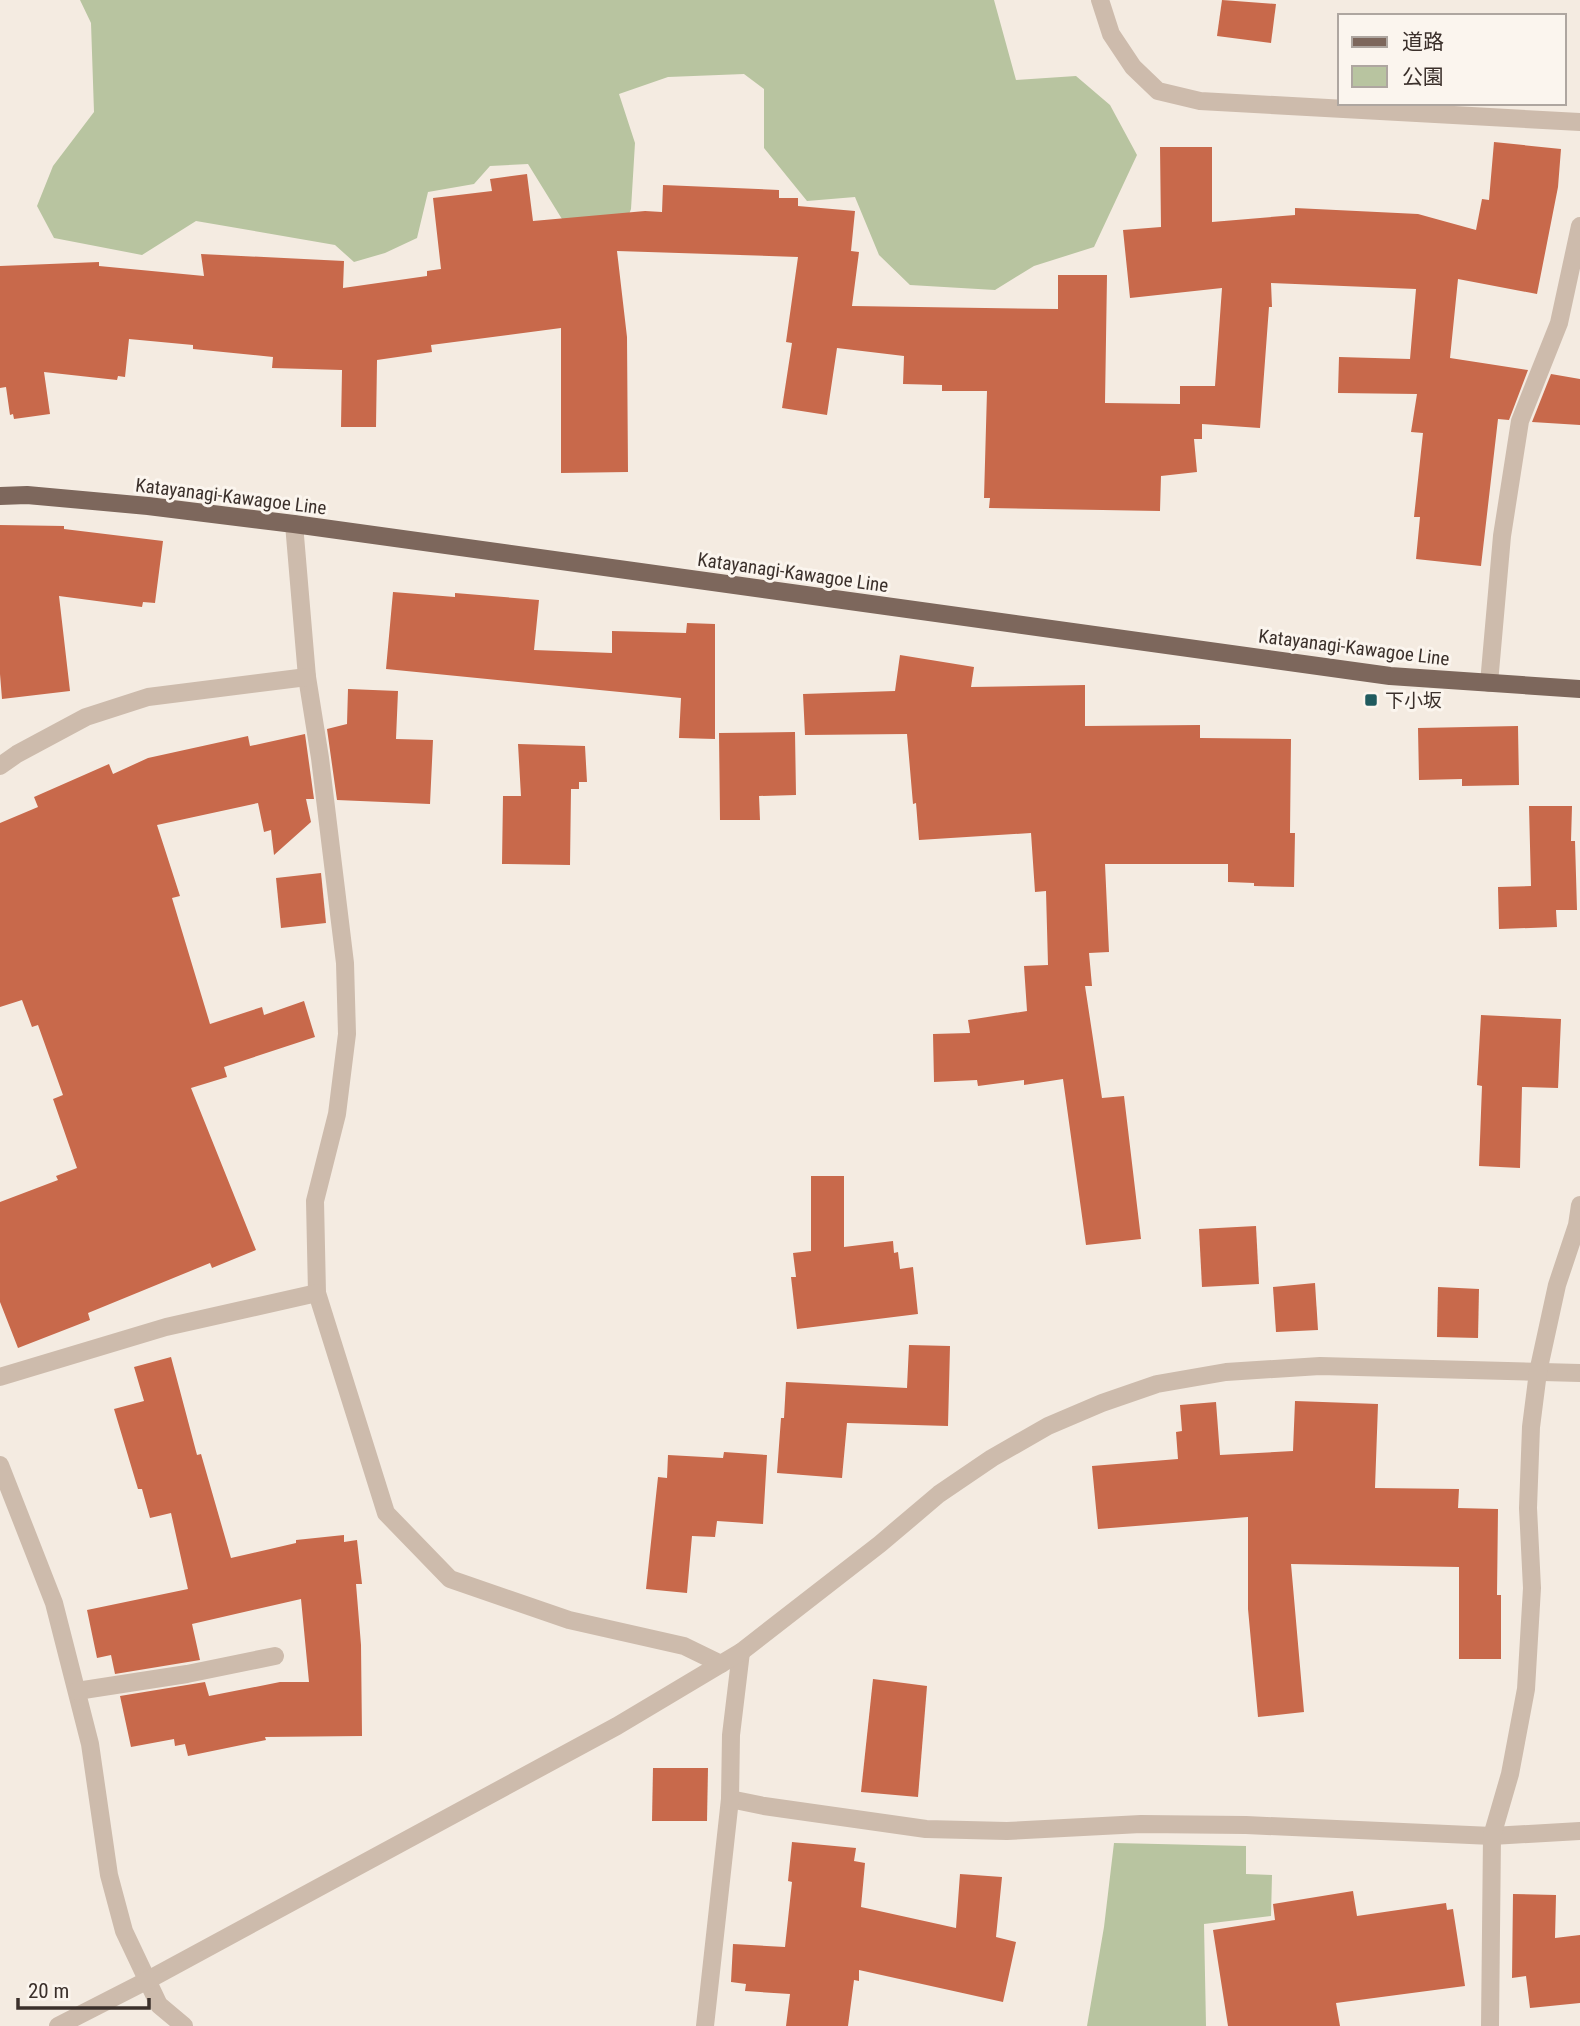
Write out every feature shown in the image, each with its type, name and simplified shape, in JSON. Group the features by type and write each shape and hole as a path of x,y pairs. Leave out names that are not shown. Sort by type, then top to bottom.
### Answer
{"main road":[{"name":"Katayanagi-Kawagoe Line","path":"0,496 27,495 148,506 294,524 1390,676 1580,689"}],"street":[{"path":"1100,0 1111,34 1133,68 1158,92 1200,101 1580,122"},
{"path":"1489,683 1502,536 1520,421 1559,323 1580,226"},
{"path":"294,524 307,677 320,758 345,963 347,1034 337,1114 316,1201 317,1293 386,1513 450,1579 569,1620 684,1646 721,1664"},
{"path":"0,766 16,754 86,717 148,697 307,677"},
{"path":"1490,2026 1492,1836 1510,1773 1526,1689 1532,1588 1528,1508 1531,1427 1538,1372 1557,1284 1577,1225 1580,1205"},
{"path":"0,1377 166,1327 317,1293"},
{"path":"58,2026 617,1726 741,1652 880,1544 939,1494 992,1458 1048,1426 1157,1384 1271,1367 1580,1373"},
{"path":"0,1465 54,1603 90,1744 109,1875 124,1931 159,2005 184,2026"},
{"path":"705,2026 730,1799 731,1735 741,1652"},
{"path":"77,1691 187,1674 275,1656"},
{"path":"730,1799 926,1829 1007,1831 1141,1824 1246,1825 1492,1836 1580,1831"}],"green space":[{"path":"80,0 994,0 1016,80 1076,76 1110,105 1137,155 1094,247 1034,266 995,290 910,285 879,255 855,197 807,201 764,148 764,89 744,74 668,77 619,94 635,143 631,209 619,242 570,232 528,164 490,166 474,184 428,192 417,238 385,253 354,262 335,245 196,221 142,255 54,238 37,206 53,166 94,112 91,23"},
{"path":"1114,1843 1246,1846 1246,1874 1272,1875 1271,1916 1204,1924 1206,2026 1087,2026 1104,1927"}],"building":[{"path":"1222,0 1276,4 1271,43 1217,36"},
{"path":"1494,142 1561,149 1558,187 1537,294 1458,279 1450,358 1528,370 1509,420 1498,419 1481,566 1416,559 1420,517 1414,517 1423,433 1411,432 1417,394 1338,393 1339,357 1410,359 1416,289 1271,283 1272,307 1269,307 1260,428 1202,424 1202,439 1194,439 1197,472 1161,476 1160,511 989,508 990,498 984,498 987,391 942,391 942,385 903,384 904,356 837,348 827,415 782,408 792,343 786,342 798,257 617,251 627,337 628,472 561,473 561,328 431,345 432,352 377,360 376,427 341,427 342,370 272,368 273,357 193,349 193,345 129,339 125,377 118,376 117,380 44,372 50,414 14,419 13,414 10,415 6,387 0,388 0,266 99,262 99,266 204,276 201,254 344,261 343,288 427,276 427,271 441,269 433,198 492,191 490,179 527,174 533,221 645,211 662,212 663,185 779,190 779,198 798,198 798,206 855,211 851,251 859,252 852,306 1058,309 1058,275 1107,275 1105,403 1180,404 1180,386 1215,386 1222,288 1130,298 1123,230 1161,227 1160,147 1212,147 1212,222 1295,215 1295,208 1418,214 1476,230 1482,199 1489,200"},
{"path":"1551,374 1580,379 1580,425 1532,422"},
{"path":"0,525 64,526 64,529 163,541 155,603 143,602 142,607 59,596 70,691 2,699"},
{"path":"393,592 455,597 455,593 539,600 534,650 612,653 612,631 686,633 687,623 715,624 715,739 679,738 681,698 386,669"},
{"path":"900,655 974,667 971,687 1085,685 1085,726 1200,725 1200,738 1291,739 1290,833 1295,833 1294,887 1228,882 1228,864 1105,864 1109,952 1089,953 1092,986 1085,986 1102,1098 1124,1096 1141,1239 1086,1245 1063,1079 1024,1085 1024,1080 978,1086 977,1080 934,1082 933,1034 970,1033 968,1020 1027,1011 1024,966 1048,965 1046,891 1035,892 1031,833 919,840 907,734 805,735 803,694 895,691"},
{"path":"348,689 398,691 396,739 433,740 430,804 337,800 327,729 347,724"},
{"path":"1518,726 1519,785 1462,786 1462,779 1419,780 1418,728"},
{"path":"795,732 796,795 759,796 760,820 720,820 719,733"},
{"path":"305,734 314,799 306,799 311,822 274,855 271,830 264,832 258,803 157,825 180,896 172,898 210,1024 262,1007 264,1015 304,1001 315,1037 224,1067 227,1077 191,1088 256,1250 212,1268 210,1263 88,1313 90,1320 18,1348 0,1302 0,1202 58,1180 56,1176 77,1168 53,1099 63,1095 38,1025 32,1027 22,1000 0,1007 0,823 38,807 34,797 109,764 113,774 148,758 248,736 250,746"},
{"path":"518,744 585,746 587,782 579,782 579,789 571,789 570,865 502,864 503,796 521,796"},
{"path":"1529,806 1572,806 1571,841 1575,841 1577,910 1556,910 1557,927 1499,929 1498,887 1531,886"},
{"path":"321,873 326,923 281,928 276,878"},
{"path":"1481,1015 1561,1019 1558,1088 1522,1087 1520,1168 1479,1166 1482,1086 1477,1085"},
{"path":"811,1176 844,1176 844,1247 893,1241 894,1253 898,1252 900,1269 913,1267 918,1314 797,1329 791,1277 796,1277 793,1253 811,1251"},
{"path":"1256,1226 1259,1284 1202,1287 1199,1229"},
{"path":"1315,1283 1318,1330 1276,1332 1273,1287"},
{"path":"1438,1287 1479,1289 1478,1338 1437,1337"},
{"path":"909,1345 950,1346 948,1426 847,1423 842,1478 777,1473 786,1382 907,1388"},
{"path":"171,1357 197,1455 201,1454 231,1558 296,1543 296,1540 344,1535 344,1542 357,1540 362,1584 356,1584 361,1645 362,1736 265,1737 266,1740 188,1756 185,1744 175,1746 174,1739 131,1747 120,1696 205,1682 209,1696 280,1682 309,1682 301,1599 192,1624 200,1660 115,1674 111,1655 97,1658 87,1610 188,1589 171,1513 150,1518 142,1489 138,1489 114,1409 144,1401 134,1367"},
{"path":"1295,1401 1378,1404 1375,1488 1459,1489 1458,1508 1498,1509 1497,1595 1501,1595 1501,1659 1459,1659 1459,1567 1291,1564 1304,1712 1258,1717 1248,1609 1248,1517 1098,1529 1092,1466 1178,1459 1176,1432 1182,1431 1180,1405 1216,1402 1220,1455 1293,1451"},
{"path":"724,1452 767,1455 763,1524 717,1521 715,1537 692,1536 687,1593 646,1589 658,1477 667,1478 668,1455 723,1458"},
{"path":"873,1679 927,1686 918,1797 861,1792"},
{"path":"653,1768 708,1768 707,1821 652,1821"},
{"path":"792,1842 856,1848 854,1861 865,1863 861,1907 956,1928 960,1874 1002,1877 996,1937 1016,1942 1003,2002 859,1970 859,1981 854,1980 848,2026 786,2026 790,1994 745,1991 746,1984 731,1982 733,1944 785,1947 792,1882 788,1881"},
{"path":"1353,1891 1357,1916 1446,1903 1447,1910 1453,1909 1465,1986 1336,2003 1340,2026 1228,2026 1213,1930 1275,1920 1273,1904"},
{"path":"1513,1894 1556,1895 1555,1938 1580,1935 1580,2003 1530,2008 1526,1976 1512,1978"}],"place":[{"name":"下小坂","path":"1371,700"}]}
